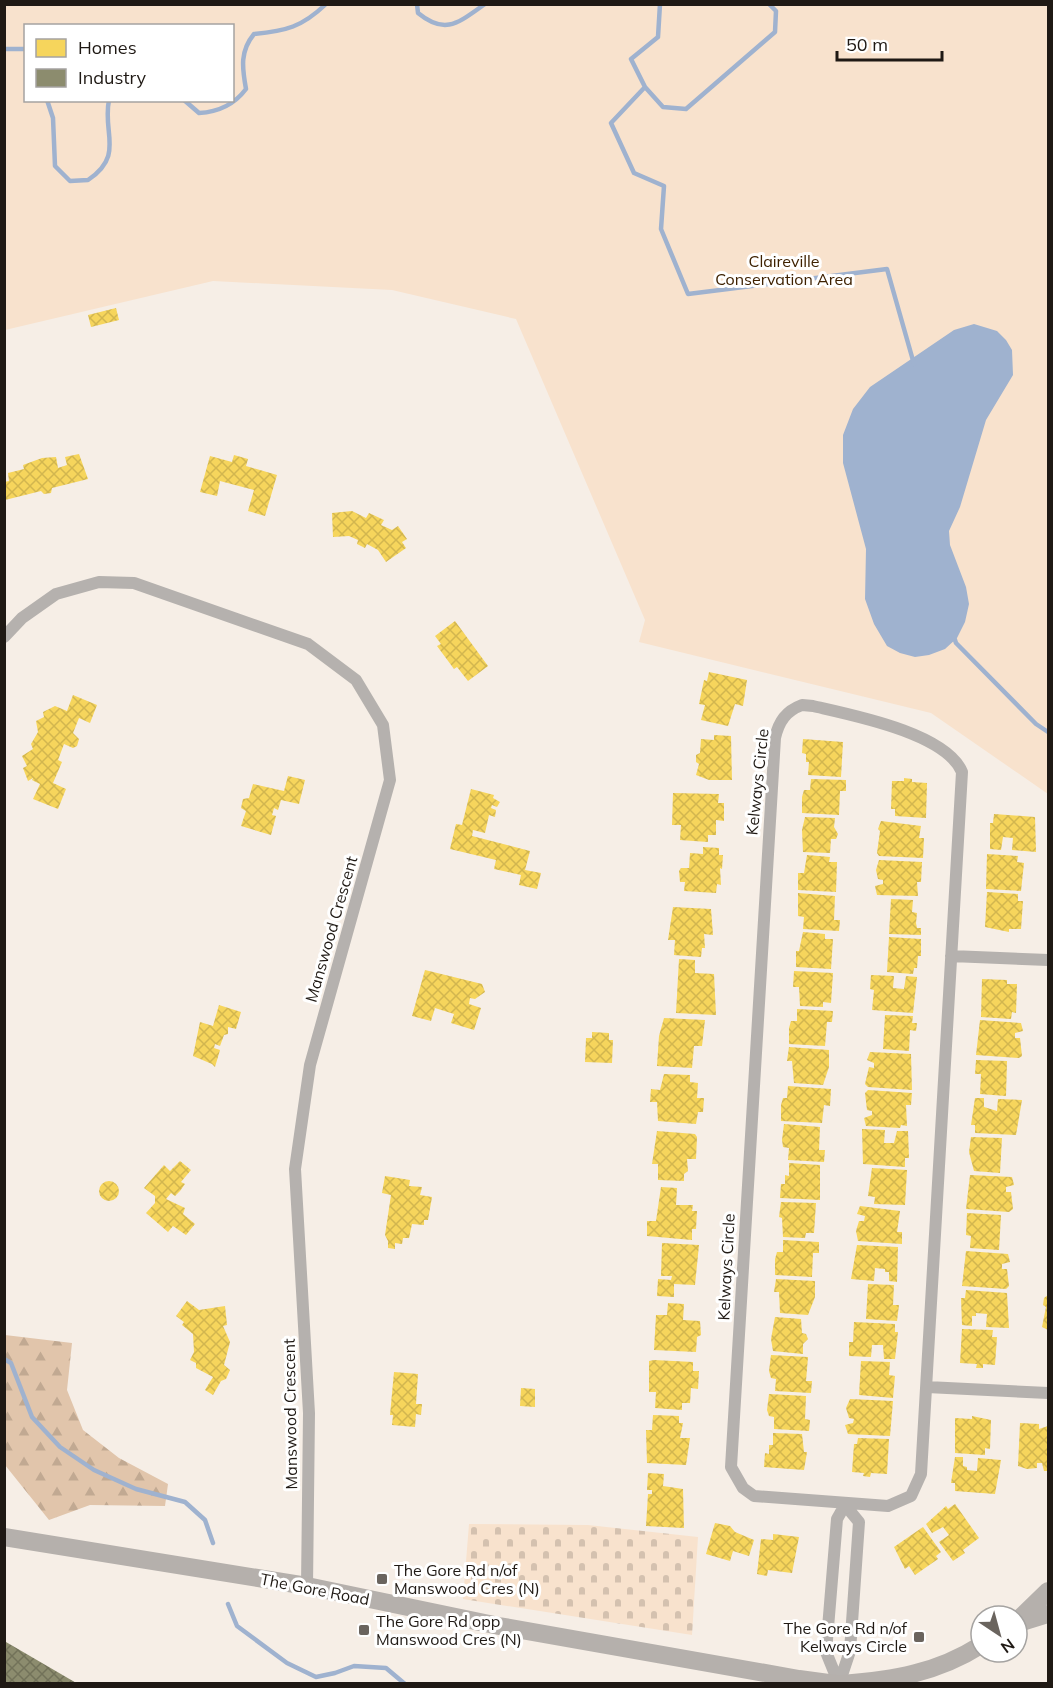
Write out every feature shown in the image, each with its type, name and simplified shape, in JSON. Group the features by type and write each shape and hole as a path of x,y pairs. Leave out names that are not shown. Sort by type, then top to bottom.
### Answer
{"main road":[{"name":"The Gore Road","path":"4,1537 183,1564 307,1586 500,1626 798,1679 839,1683 912,1676 969,1652"},
{"path":"1029,1610 1048,1591"},
{"path":"1029,1619 1048,1614"}],"street":[{"name":"Manswood Crescent","path":"4,637 22,618 56,594 99,582 134,583 308,644 356,680 383,725 390,780 310,1065 295,1168 309,1413 307,1586"},
{"name":"Kelways Circle","path":"813,706 887,724 939,747 958,762 962,781 927,1387 921,1474 911,1496 888,1506 754,1496 743,1488 731,1467 775,738 783,717 792,709 813,706"},
{"path":"951,956 1048,960"},
{"path":"927,1387 1048,1393"},
{"path":"845,1504 859,1522 850,1651 839,1683 826,1652 837,1519 845,1504"}],"green space":[{"name":"Claireville Conservation Area","path":"4,5 1048,5 1048,794 931,713 639,642 645,620 516,319 392,290 213,281 5,330"},
{"path":"5,1335 72,1343 67,1390 83,1430 119,1458 168,1484 165,1506 90,1505 49,1520 5,1465"},
{"path":"469,1524 588,1525 698,1537 692,1635 463,1599"}],"water":[{"path":"974,324 997,331 1006,340 1012,350 1013,375 986,420 960,507 949,531 950,545 966,587 969,604 965,622 957,638 945,649 915,657 887,646 874,624 865,599 866,549 843,463 843,435 853,409 870,387 954,330"}],"building: Homes":[{"path":"116,308 119,320 91,327 88,315"},
{"path":"79,454 88,479 52,488 51,493 44,494 41,491 5,500 4,482 9,481 8,473 24,469 23,465 42,458 56,457 58,468 67,465 65,457"},
{"path":"234,455 248,459 246,466 277,475 265,516 248,511 254,490 220,481 217,496 200,492 210,456 232,462"},
{"path":"352,511 366,518 369,513 384,520 381,525 392,530 398,526 407,539 402,542 406,548 386,562 378,550 367,544 365,548 357,544 358,540 349,536 333,537 332,513"},
{"path":"455,621 488,666 468,681 457,667 454,669 437,646 441,644 435,636"},
{"path":"709,672 747,680 743,706 735,704 728,726 701,720 705,705 699,704 704,680 707,681"},
{"path":"73,695 97,705 90,723 79,718 73,733 79,739 77,746 73,748 64,744 58,760 62,762 53,783 66,789 58,809 33,799 40,784 32,780 33,778 28,781 23,768 27,766 22,756 33,749 31,744 38,732 36,721 44,717 43,712 55,706 67,711"},
{"path":"714,735 731,736 732,780 709,780 696,775 699,764 696,762 696,755 700,753 701,739 714,740"},
{"path":"803,739 843,742 841,777 808,775 809,762 806,762 806,754 802,753"},
{"path":"288,776 305,780 299,804 281,800 278,810 274,808 272,815 276,816 271,835 241,826 246,811 241,808 243,799 249,798 253,784 284,791"},
{"path":"904,778 912,779 912,782 927,783 926,818 895,816 895,809 891,809 892,781 904,781"},
{"path":"811,779 846,780 846,791 840,791 839,815 802,813 802,797 804,790 810,790"},
{"path":"471,789 494,795 493,798 500,802 497,807 492,805 491,808 496,810 495,817 489,815 485,833 473,830 472,836 530,851 525,870 541,873 537,889 519,885 521,875 494,869 496,860 450,849 456,824 462,825"},
{"path":"673,793 719,794 718,803 724,803 724,821 716,820 716,835 708,835 708,842 680,840 681,825 672,825"},
{"path":"994,814 1035,817 1036,852 1012,850 1013,838 1003,837 1001,850 990,849 990,823 993,823"},
{"path":"805,817 835,818 834,827 838,834 836,839 831,839 830,853 803,852 802,830"},
{"path":"881,821 921,826 919,838 924,838 923,858 879,856 877,853 880,831 878,829"},
{"path":"703,847 719,848 719,855 723,855 722,869 720,868 721,885 717,884 716,893 684,891 685,882 680,882 679,871 681,868 689,868 690,853 703,854"},
{"path":"987,854 1018,856 1017,862 1024,863 1021,891 986,889"},
{"path":"807,855 830,857 829,862 837,862 836,892 798,890 798,873 804,873"},
{"path":"879,860 922,862 921,882 917,882 918,896 877,895 875,886 883,884 883,880 878,879 876,870"},
{"path":"987,892 1018,894 1018,901 1023,901 1021,929 1009,929 1009,932 985,927"},
{"path":"798,893 835,896 834,920 840,920 839,931 803,929 804,917 798,916"},
{"path":"891,899 913,900 912,912 917,913 916,923 917,928 921,928 921,935 889,934"},
{"path":"673,907 711,909 713,935 704,934 705,948 702,948 701,957 674,955 675,940 668,940"},
{"path":"803,932 825,934 825,939 833,939 831,969 796,967 796,951 799,951"},
{"path":"889,937 921,939 921,956 918,956 917,968 914,968 913,974 887,972"},
{"path":"679,959 695,960 695,973 714,974 716,1015 676,1013"},
{"path":"425,970 482,984 485,992 475,999 470,998 469,1004 481,1008 474,1030 451,1023 454,1014 435,1008 431,1021 412,1016"},
{"path":"794,971 833,973 831,1003 823,1002 823,1007 800,1006 799,987 793,987"},
{"path":"871,975 894,976 893,988 904,989 906,976 917,977 913,1013 872,1010 874,990 870,989"},
{"path":"982,979 1007,980 1007,984 1017,984 1016,1013 1012,1012 1011,1019 981,1017"},
{"path":"219,1005 241,1012 236,1029 228,1027 228,1034 224,1035 220,1046 215,1044 214,1048 220,1050 215,1067 193,1056 200,1022 213,1026"},
{"path":"797,1009 833,1011 832,1022 827,1022 825,1046 789,1044 789,1028 791,1021 797,1021"},
{"path":"885,1015 913,1016 912,1023 917,1023 916,1031 910,1030 909,1051 883,1049"},
{"path":"664,1018 705,1020 702,1046 694,1046 692,1068 657,1066 659,1036"},
{"path":"980,1020 1021,1023 1023,1031 1015,1033 1015,1038 1020,1038 1022,1056 1019,1058 976,1055"},
{"path":"592,1032 609,1033 609,1040 613,1040 612,1063 585,1062 586,1038 592,1038"},
{"path":"789,1047 829,1050 829,1067 823,1085 794,1083 792,1061 787,1061"},
{"path":"870,1052 911,1054 912,1090 868,1087 865,1084 869,1067 874,1068 874,1063 867,1060"},
{"path":"976,1060 1007,1061 1006,1096 980,1094 981,1074 975,1074"},
{"path":"664,1074 690,1075 690,1082 698,1083 697,1098 704,1098 703,1112 698,1112 696,1124 658,1121 657,1102 650,1102 651,1089 660,1090"},
{"path":"788,1086 831,1089 830,1106 824,1105 822,1123 781,1121 781,1105 783,1098 787,1098"},
{"path":"868,1090 912,1093 911,1105 906,1105 907,1126 901,1125 900,1128 866,1126 864,1118 872,1115 872,1111 867,1110 865,1093"},
{"path":"975,1098 984,1098 984,1107 997,1111 998,1099 1022,1100 1016,1135 975,1133 975,1125 971,1125"},
{"path":"784,1124 820,1127 819,1150 825,1150 824,1162 788,1160 789,1148 783,1147 782,1140"},
{"path":"862,1129 885,1130 884,1143 894,1143 897,1131 908,1131 909,1158 905,1158 905,1167 863,1164"},
{"path":"657,1131 695,1134 697,1137 696,1159 687,1159 688,1171 684,1174 684,1181 658,1180 658,1164 652,1164"},
{"path":"971,1137 1002,1138 1000,1173 974,1171 969,1152"},
{"path":"180,1161 191,1170 181,1182 185,1184 180,1191 175,1196 171,1193 166,1199 185,1208 183,1214 195,1224 186,1235 173,1226 168,1232 146,1213 155,1203 155,1196 144,1188 164,1165 170,1171"},
{"path":"789,1163 820,1165 820,1200 780,1198 781,1184 785,1184 785,1175 789,1176"},
{"path":"872,1168 907,1170 905,1205 874,1204 875,1197 868,1196"},
{"path":"970,1175 1012,1177 1014,1185 1006,1187 1006,1192 1011,1192 1013,1209 1009,1212 966,1209"},
{"path":"385,1176 410,1180 409,1186 422,1187 420,1195 432,1197 428,1220 424,1220 424,1225 412,1224 409,1238 403,1238 402,1244 395,1243 395,1249 388,1248 385,1235 391,1195 382,1193"},
{"path":"105,1181 113,1181 119,1187 119,1195 113,1201 105,1201 99,1195 99,1187"},
{"path":"661,1187 677,1188 676,1205 693,1205 692,1211 697,1211 696,1229 692,1229 692,1240 647,1236 647,1221 656,1221"},
{"path":"781,1202 816,1203 814,1233 806,1233 805,1238 783,1237 782,1218 779,1217"},
{"path":"860,1206 900,1211 897,1232 902,1232 902,1244 858,1241 856,1231 859,1221 864,1221 865,1216 857,1214"},
{"path":"967,1213 1001,1215 999,1250 970,1248 971,1236 966,1235"},
{"path":"783,1240 819,1242 819,1253 813,1253 812,1277 775,1275 775,1259 777,1252 783,1252"},
{"path":"662,1243 699,1245 695,1285 674,1284 674,1297 657,1296 658,1279 671,1280 672,1276 661,1276"},
{"path":"857,1245 898,1247 897,1282 889,1281 889,1272 885,1272 885,1269 875,1268 874,1281 851,1279"},
{"path":"966,1251 1008,1254 1010,1262 1002,1264 1002,1269 1007,1269 1009,1286 1006,1289 962,1286"},
{"path":"776,1279 815,1281 815,1297 808,1315 780,1313 779,1292 774,1292"},
{"path":"868,1284 894,1285 893,1305 899,1305 897,1321 866,1319"},
{"path":"966,1290 1007,1293 1009,1328 986,1327 987,1314 976,1313 976,1316 972,1316 972,1326 962,1325 961,1298 965,1298"},
{"path":"1048,1295 1048,1330 1042,1327 1046,1307 1043,1305 1044,1298"},
{"path":"187,1301 199,1310 225,1306 227,1325 223,1326 230,1342 224,1365 230,1370 213,1395 205,1390 213,1377 196,1368 196,1363 190,1360 194,1352 193,1334 182,1325 184,1322 176,1316"},
{"path":"668,1303 684,1304 683,1320 700,1321 701,1335 697,1337 696,1352 654,1350 656,1315 667,1315"},
{"path":"775,1317 801,1319 802,1333 806,1334 808,1339 803,1344 803,1354 773,1351 771,1339"},
{"path":"854,1322 895,1324 895,1332 898,1332 895,1359 884,1359 883,1345 872,1345 871,1357 849,1356 849,1342 853,1342"},
{"path":"962,1329 993,1330 992,1337 997,1337 995,1365 983,1364 983,1368 976,1368 977,1364 960,1363"},
{"path":"771,1355 808,1357 806,1381 812,1381 811,1393 775,1391 776,1379 771,1378 769,1371"},
{"path":"649,1361 693,1362 693,1371 699,1371 698,1389 691,1388 690,1403 682,1403 682,1410 655,1408 656,1392 649,1392"},
{"path":"861,1361 890,1362 889,1375 895,1376 893,1398 859,1395"},
{"path":"394,1372 418,1374 416,1404 422,1404 421,1415 416,1414 415,1427 392,1425 393,1415 390,1415"},
{"path":"521,1388 535,1389 535,1407 520,1406"},
{"path":"769,1394 806,1396 805,1419 810,1420 809,1431 774,1429 774,1417 769,1416 767,1410"},
{"path":"850,1399 893,1401 890,1436 848,1434 845,1425 853,1423 854,1419 849,1418 846,1408"},
{"path":"653,1415 679,1416 679,1423 683,1423 680,1438 690,1438 686,1465 647,1463 646,1430 652,1430"},
{"path":"972,1416 991,1420 990,1449 985,1448 985,1455 955,1453 955,1418 972,1419"},
{"path":"1020,1423 1039,1424 1039,1429 1048,1426 1048,1471 1044,1471 1042,1463 1037,1463 1037,1468 1027,1469 1018,1466"},
{"path":"773,1433 802,1434 804,1452 807,1452 804,1470 764,1467 765,1453 769,1454 769,1445 773,1445"},
{"path":"858,1438 889,1439 887,1474 871,1473 870,1477 863,1476 864,1473 852,1472 854,1444 857,1444"},
{"path":"955,1457 963,1457 963,1466 967,1467 967,1470 977,1471 978,1458 1001,1460 995,1494 955,1491 955,1483 951,1483"},
{"path":"648,1473 664,1474 663,1486 683,1489 684,1528 646,1526 648,1494 652,1494 652,1490 647,1490"},
{"path":"955,1504 979,1538 963,1550 965,1553 953,1561 939,1542 949,1535 943,1527 932,1533 926,1524 946,1506 948,1509"},
{"path":"715,1523 730,1526 735,1532 754,1540 749,1556 733,1551 730,1561 706,1554"},
{"path":"923,1527 941,1552 936,1556 938,1559 915,1575 909,1566 905,1569 894,1547"},
{"path":"773,1534 799,1537 792,1573 768,1570 767,1576 757,1574 761,1539 773,1540"}],"building: Industry":[{"path":"4,1641 6,1642 78,1684 4,1684"}],"waterway":[{"path":"234,101 246,89 244,53 254,34 275,31 301,23 326,4"},
{"path":"417,4 418,13 428,20 445,25 460,21 485,4"},
{"path":"660,4 658,37 631,59 645,87 663,107 686,109 775,32 776,11 769,4"},
{"path":"4,49 24,49"},
{"path":"645,87 611,123 634,173 664,186 661,229 688,294 887,269 914,364"},
{"path":"48,102 53,118 55,166 70,181 88,180 106,162 110,143 109,102"},
{"path":"186,102 199,113 213,111 232,102"},
{"path":"953,634 956,643 1036,724 1048,732"},
{"path":"4,1359 11,1363 32,1417 60,1447 94,1470 136,1489 185,1502 205,1520 213,1543"},
{"path":"228,1604 237,1626 287,1663 316,1677 354,1666 386,1668 405,1684"}],"place":[{"name":"The Gore Rd n/of Manswood Cres (N)","path":"382,1579"},
{"name":"The Gore Rd opp Manswood Cres (N)","path":"364,1630"},
{"name":"The Gore Rd n/of Kelways Circle","path":"919,1637"}]}
